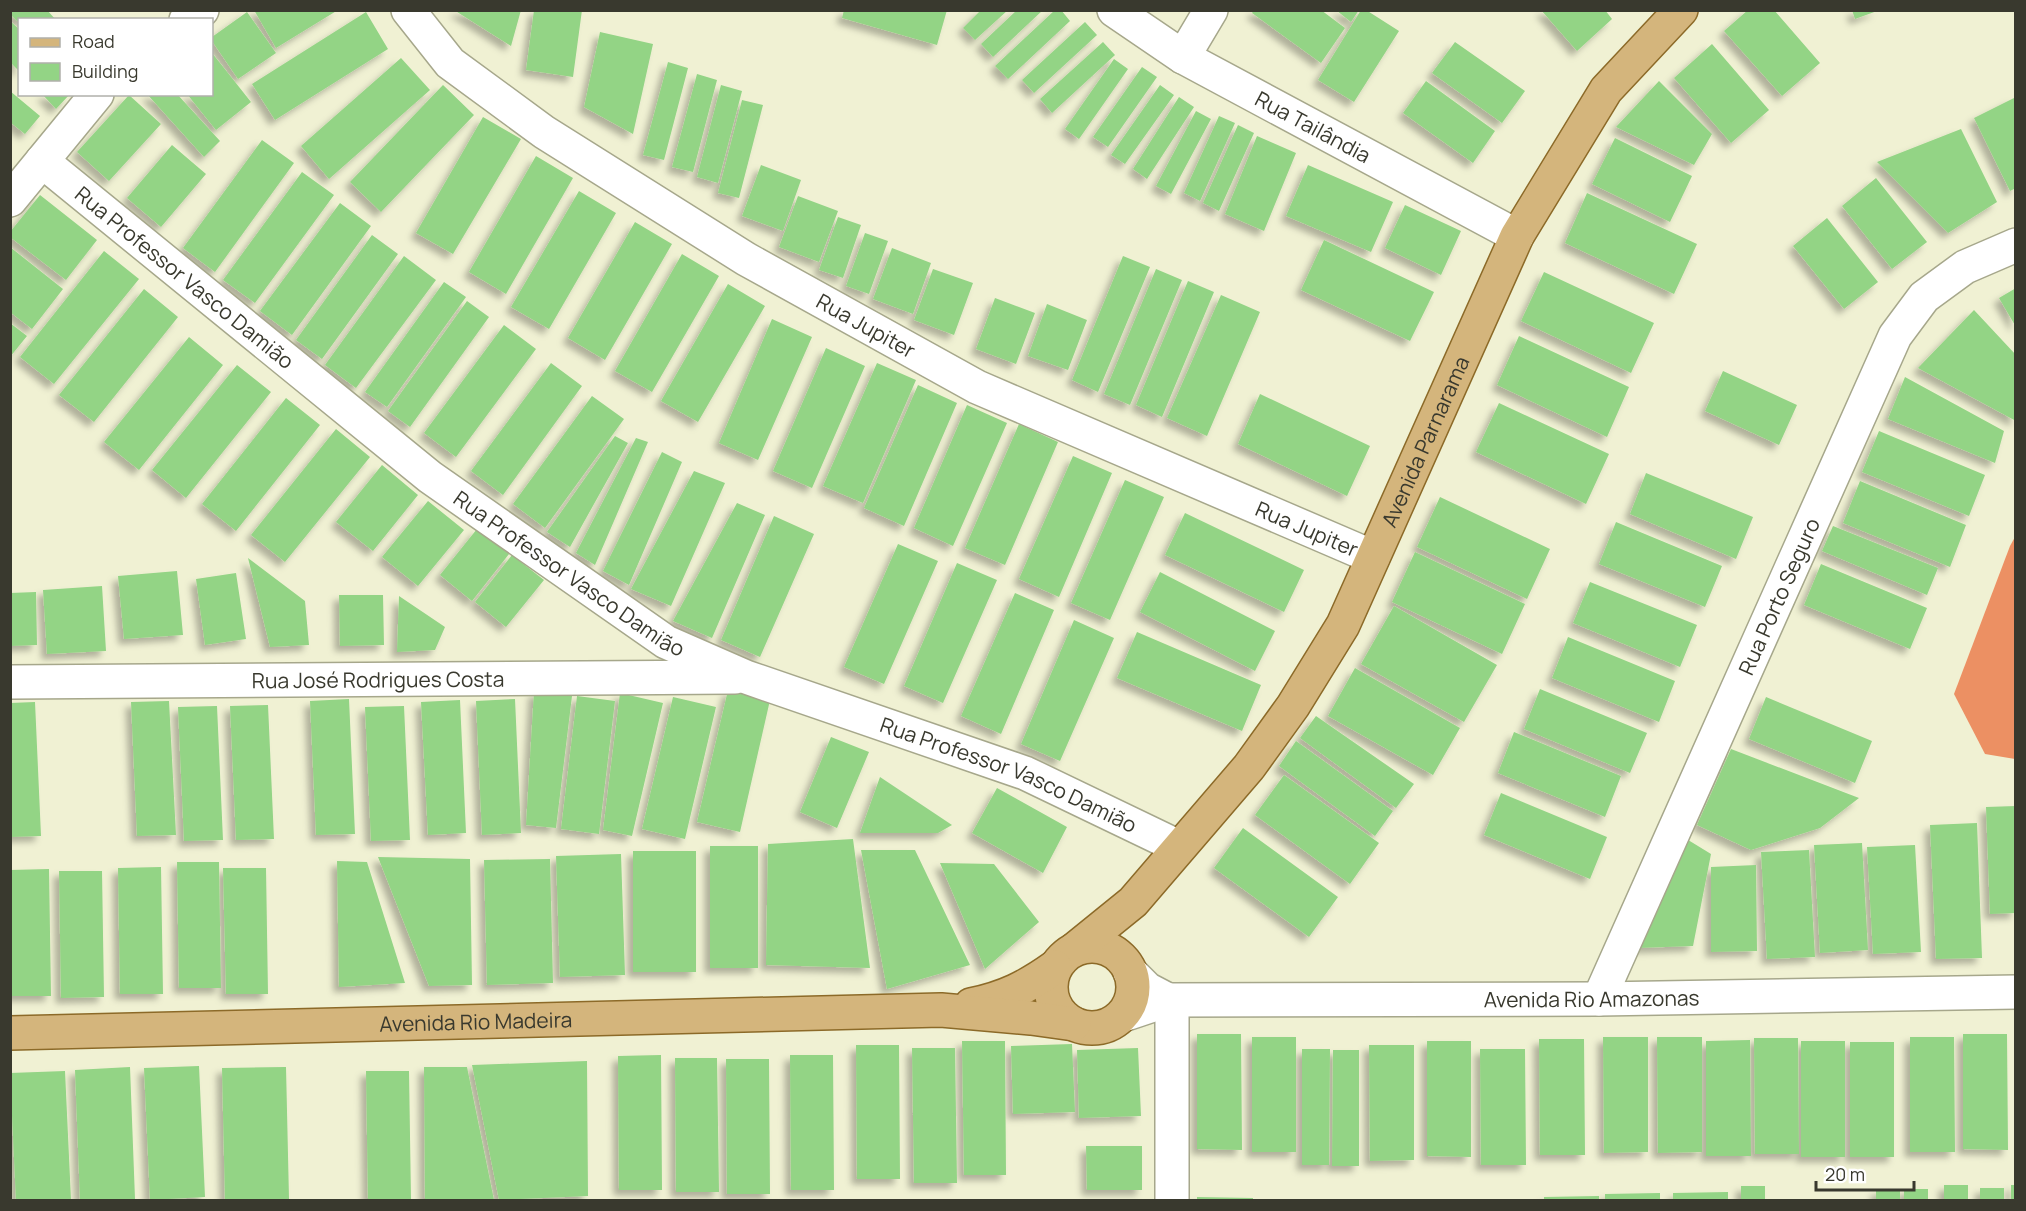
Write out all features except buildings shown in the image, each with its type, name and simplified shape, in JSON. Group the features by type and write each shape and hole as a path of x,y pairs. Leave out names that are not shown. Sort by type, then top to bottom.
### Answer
{"main road":[{"name":"Avenida Parnarama","path":"1065,958 1121,913 1249,767 1293,706 1343,625 1517,236 1606,90 1681,10"},
{"name":"Avenida Parnarama","path":"1128,967 1129,936 1170,858"},
{"path":"1089,945 1103,947 1115,953 1128,967 1133,982 1133,994 1124,1015 1113,1023 1100,1028 1087,1028 1063,1017 1055,1006 1051,993 1051,979 1065,958 1089,945"},
{"name":"Avenida Rio Madeira","path":"941,1010 994,1001 1008,996 1024,988 1065,958"},
{"name":"Avenida Rio Madeira","path":"10,1034 941,1010 1074,1024"}],"street":[{"path":"189,18 202,10"},
{"name":"Rua Jupiter","path":"408,10 450,63 544,132 746,259 978,387 1373,557"},
{"name":"Rua Tailândia","path":"1114,10 1183,57 1517,236"},
{"path":"1183,57 1211,10"},
{"path":"10,200 95,96"},
{"name":"Rua Professor Vasco Damião","path":"42,161 430,477 666,642 746,677 1025,773 1170,858"},
{"name":"Rua Porto Seguro","path":"1599,999 1895,336 1924,297 1965,267 2016,245"},
{"name":"Rua José Rodrigues Costa","path":"10,682 746,677"},
{"path":"1128,967 1147,989 1170,1000 1172,1200"},
{"name":"Avenida Rio Amazonas","path":"1124,1015 1170,1000 1599,999 2016,992"}],"shaded area":[{"path":"2015,537 2016,759 1985,754 1954,694"}]}
